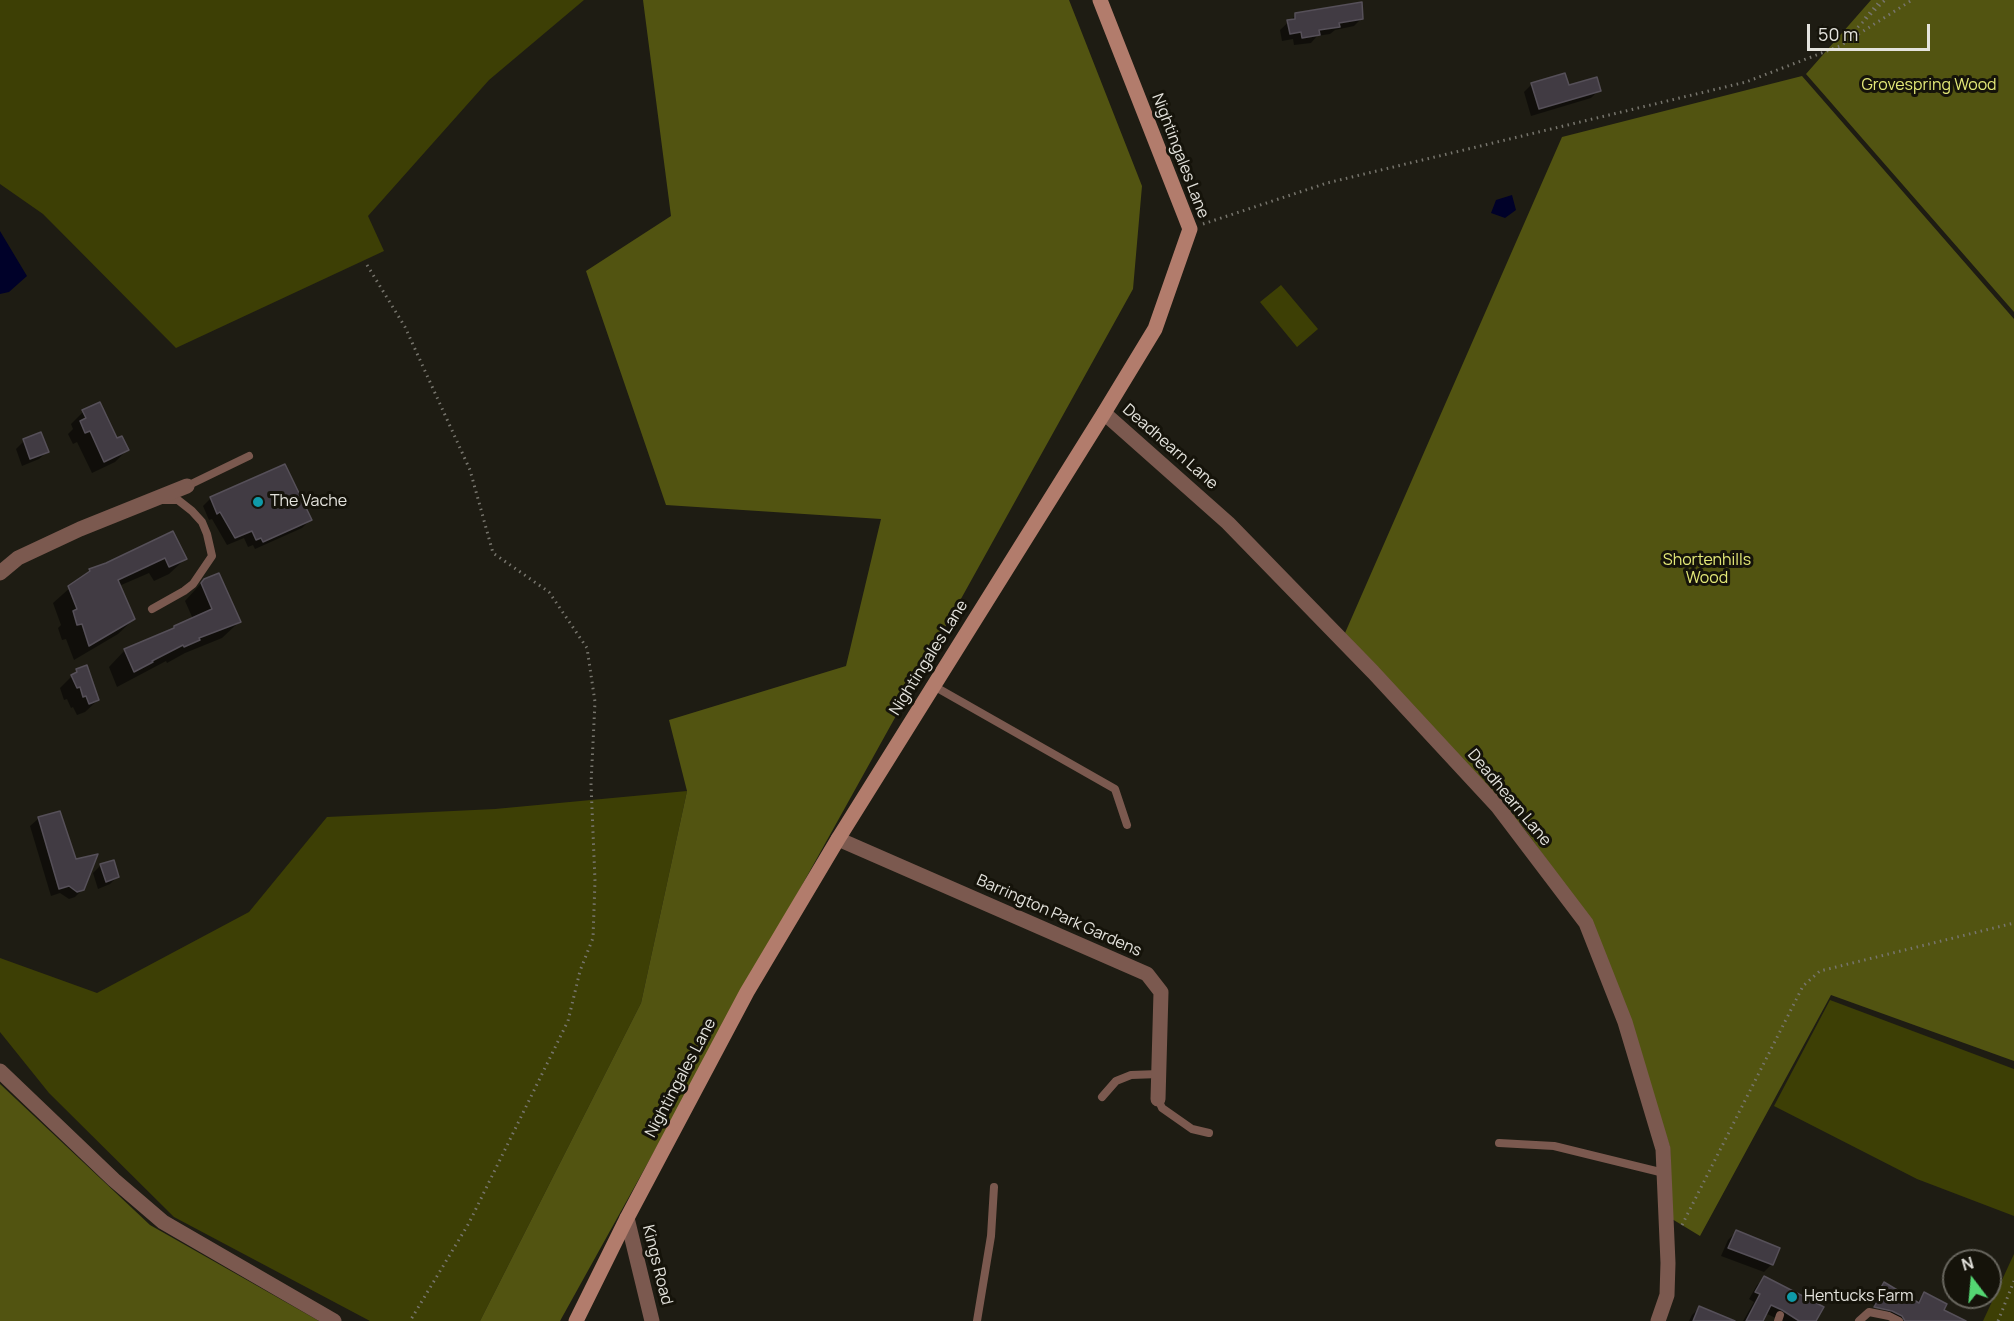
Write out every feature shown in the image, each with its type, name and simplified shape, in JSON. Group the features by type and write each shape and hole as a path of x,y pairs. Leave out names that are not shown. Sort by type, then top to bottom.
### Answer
{"main road":[{"name":"Nightingales Lane","path":"576,1321 627,1218 747,992 932,685 1155,329 1190,229 1100,0"}],"street":[{"name":"Deadhearn Lane","path":"1104,413 1228,523 1373,672 1497,807 1586,923 1626,1022 1663,1149 1667,1295 1658,1321"},
{"path":"0,573 18,558 80,529 187,486"},
{"name":"Barrington Park Gardens","path":"838,839 1147,974 1161,992 1158,1099"},
{"path":"0,1071 114,1180 163,1222 334,1321"},
{"name":"Kings Road","path":"627,1218 652,1321"}],"lane":[{"path":"187,486 249,456"},
{"path":"152,609 193,584 212,556 202,522 192,511 178,500 154,501"},
{"path":"932,685 1115,789 1127,825"},
{"path":"1102,1096 1116,1081 1131,1075 1159,1074"},
{"path":"1158,1099 1162,1108 1192,1129 1209,1133"},
{"path":"1500,1143 1554,1146 1664,1173"},
{"path":"977,1321 991,1236 994,1187"},
{"path":"1859,1321 1869,1312 1889,1316 1899,1321"}],"path":[{"path":"1840,46 1883,0"},
{"path":"1190,229 1327,183 1746,82 1840,46 1912,0"},
{"path":"367,265 405,327 470,470 493,553 549,592 587,648 595,702 591,784 595,881 593,938 580,971 568,1021 469,1223 410,1321"},
{"path":"1667,1254 1803,986 1820,971 2014,923"},
{"path":"1998,1321 2014,1281"}],"shaded area":[{"path":"0,0 584,0 489,80 368,216 384,251 176,348 43,214 0,184"},
{"path":"1281,285 1318,329 1297,347 1260,302"},
{"path":"687,791 641,1003 480,1321 370,1321 174,1217 49,1093 0,1032 0,958 97,993 249,912 327,817 495,809"},
{"path":"1830,1000 2014,1069 2014,1216 1917,1179 1774,1106"},
{"path":"2014,1254 2014,1321 1983,1321 1989,1309 2002,1309 2002,1280"}],"green space":[{"path":"643,0 1069,0 1142,186 1133,289 560,1321 480,1321 641,1003 687,791 669,720 846,666 881,519 666,505 586,271 671,216"},
{"name":"Grovespring Wood","path":"1871,0 2014,0 2014,312 1806,74"},
{"name":"Shortenhills Wood","path":"1802,76 2014,319 2014,1061 1831,995 1700,1236 1672,1219 1670,1147 1593,924 1523,827 1345,633 1562,137"},
{"path":"0,1084 150,1225 319,1321 0,1321"}],"water":[{"path":"1512,195 1516,210 1505,218 1491,213 1496,200"},
{"path":"0,231 27,276 9,292 0,294"}],"building":[{"path":"1362,2 1363,19 1339,23 1340,27 1319,30 1320,35 1302,38 1301,32 1290,34 1287,20 1295,19 1295,13"},
{"path":"1565,73 1569,85 1597,77 1601,91 1539,109 1531,83"},
{"path":"100,402 117,438 122,436 129,450 104,462 90,431 85,433 80,421 86,418 82,410"},
{"path":"41,432 49,452 30,459 23,439"},
{"name":"The Vache","path":"285,464 312,520 263,542 261,538 256,540 252,531 235,538 220,512 217,514 210,497"},
{"path":"173,531 187,559 169,567 165,558 118,580 135,619 89,646 82,624 77,625 73,611 77,609 68,586 90,571 89,569"},
{"path":"219,573 241,622 199,638 200,640 184,647 183,645 134,672 124,649 212,609 201,583 204,579"},
{"path":"87,665 99,700 89,704 71,675 77,672 76,669"},
{"path":"60,811 76,859 98,854 84,890 77,892 69,886 59,889 38,817"},
{"path":"114,860 119,877 106,882 100,864"},
{"path":"1736,1230 1780,1248 1773,1265 1728,1248"},
{"path":"1764,1276 1824,1307 1816,1321 1799,1321 1771,1305 1763,1321 1746,1321 1760,1294 1755,1292"},
{"path":"1884,1282 1919,1303 1924,1292 1942,1301 1942,1309 1966,1321 1905,1321 1902,1316 1892,1311 1874,1307 1878,1300 1875,1298"},
{"path":"1699,1306 1735,1321 1693,1321"}],"place":[{"name":"The Vache","path":"258,502"},
{"name":"Hentucks Farm","path":"1792,1297"}]}
